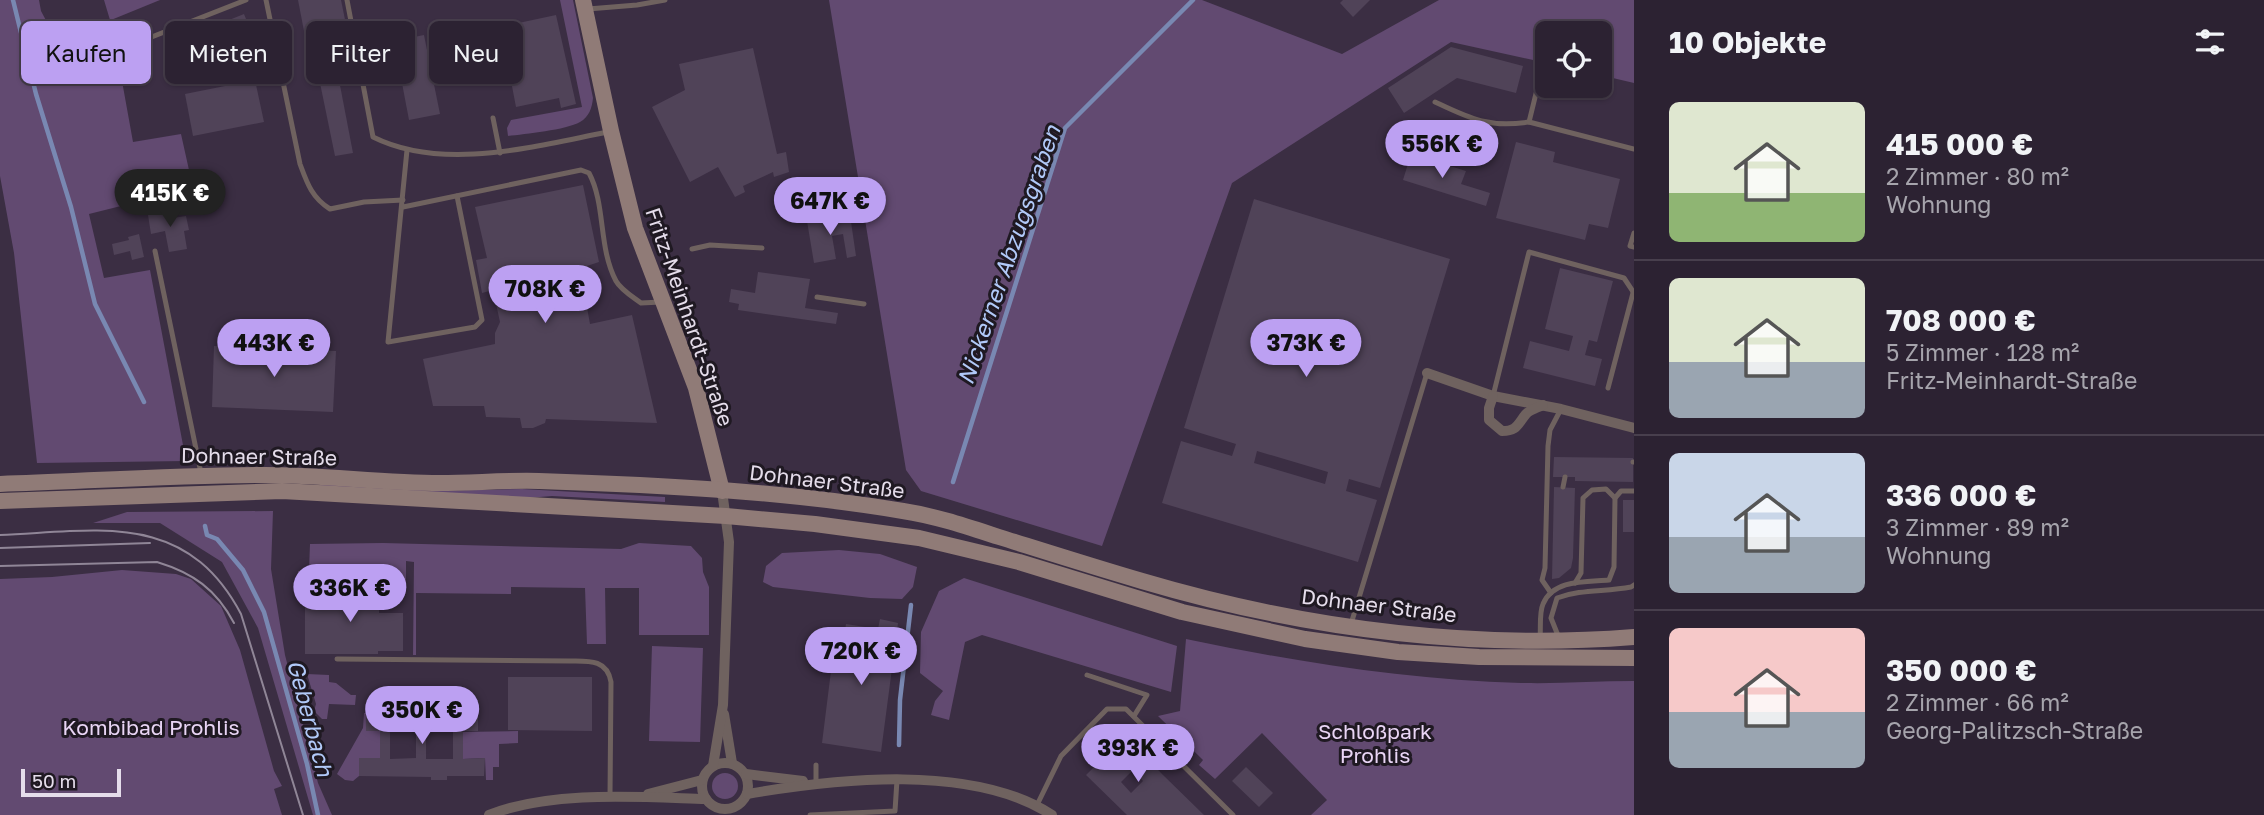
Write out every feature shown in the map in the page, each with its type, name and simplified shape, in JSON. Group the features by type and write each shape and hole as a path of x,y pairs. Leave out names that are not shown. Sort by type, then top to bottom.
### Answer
{"main road":[{"name":"Fritz-Meinhardt-Straße","path":"584,5 635,228 696,388 722,491"},
{"name":"Dohnaer Straße","path":"0,484 202,475 272,475 436,483 537,481 722,491 846,502 908,512 952,523 1144,582 1224,603 1350,628 1461,638 1540,641 1634,637"},
{"name":"Dohnaer Straße","path":"0,501 282,491 726,516 815,524 919,538 1019,562 1182,612 1305,639 1398,652 1479,657 1634,658"}],"street":[{"path":"1427,373 1493,396 1561,409 1634,428"},
{"path":"1493,396 1489,420 1502,431 1519,427 1527,413 1543,405"},
{"name":"Fritz-Meinhardt-Straße","path":"722,491 729,550 723,705"},
{"path":"723,705 732,763"},
{"path":"723,705 712,766 702,780 701,786 706,799 713,806 728,809 740,804 747,793 746,774"},
{"path":"712,766 732,763 746,774 816,783"},
{"path":"635,797 702,780"},
{"path":"747,793 816,783 897,780 960,783 1037,805 1052,815"},
{"path":"489,815 529,802 635,797 706,799"}],"lane":[{"path":"151,37 246,0"},
{"path":"266,0 300,164 310,190 319,202 330,209 364,202 404,200"},
{"path":"347,0 373,137 407,150 441,154 500,153 611,131"},
{"path":"584,5 665,0"},
{"path":"1529,122 1535,98"},
{"path":"1436,102 1474,120 1504,125 1529,122 1634,149"},
{"path":"493,118 500,153"},
{"path":"407,150 388,342 475,327 482,320 457,196"},
{"path":"402,207 581,170 589,173 596,186 602,234 617,282 641,303 664,301"},
{"path":"1634,233 1630,246 1634,247"},
{"path":"692,249 710,245 762,248"},
{"path":"155,251 202,475"},
{"path":"1493,396 1529,252 1624,278 1633,293 1608,388"},
{"path":"817,297 864,304"},
{"path":"1350,628 1427,373"},
{"path":"1551,593 1542,580 1545,568 1548,446 1550,430 1561,409"},
{"path":"1563,487 1565,477"},
{"path":"1575,583 1581,573 1583,498 1592,490 1606,489 1615,498"},
{"path":"1540,641 1542,604 1551,593 1575,583 1609,580 1614,567 1615,498 1620,491 1634,491"},
{"path":"1563,576 1563,586"},
{"path":"1561,641 1551,618 1557,598 1577,591 1604,592 1634,585"},
{"path":"337,659 598,663 607,671 611,682 610,798"},
{"path":"1087,674 1147,695 1134,716"},
{"path":"1037,805 1061,755 1107,709 1126,709 1233,815"},
{"path":"816,765 816,783"},
{"path":"810,815 895,811 897,780"}],"green space":[{"path":"0,0 39,0 46,21 21,21 21,84 123,84 133,142 181,134 193,188 89,214 104,278 150,270 186,461 37,463 14,253 0,176"},
{"path":"104,0 160,0 108,21 110,20"},
{"path":"560,0 573,0 593,98 591,109 586,118 574,125 508,136 507,128 511,120 582,107"},
{"path":"829,0 1202,0 1342,54 1439,0 1634,0 1634,83 1612,78 1612,21 1535,21 1535,60 1451,42 1232,183 1102,546 921,491 906,470"},
{"path":"320,484 437,491 522,489 665,497 665,502 552,496 515,499 319,488"},
{"path":"273,511 271,569 285,655 318,783 332,815 313,815 258,628 222,562 160,523 93,523 127,512"},
{"path":"383,543 621,549 639,543 691,546 702,558 703,572 709,587 709,635 639,635 639,588 605,588 606,644 587,644 585,588 511,587 511,594 416,593 416,655 413,655 414,562 406,561 406,594 391,594 391,581 298,582 298,571 309,570 310,544"},
{"path":"839,550 880,554 917,567 913,587 902,599 870,598 773,587 763,582 766,566 782,553"},
{"name":"Kombibad Prohlis","path":"122,570 176,574 191,579 221,606 240,650 274,771 282,786 274,789 282,815 0,815 0,579"},
{"path":"964,578 1177,646 1171,692 982,635 965,642 949,720 931,715 935,701 943,691 920,673 921,632 939,591"},
{"name":"Schloßpark Prohlis","path":"1186,639 1311,662 1437,678 1521,683 1634,681 1634,815 1311,815 1327,800 1262,733 1215,779 1199,765 1203,760 1158,716 1180,711"},
{"path":"652,646 703,648 700,742 649,741"},
{"path":"307,674 329,675 329,682 336,683 351,695 356,695 355,705 329,704 327,719 322,719 314,711 316,704"},
{"path":"364,713 366,731 380,731 380,758 359,758 359,776 353,781 345,780 337,774 363,728"},
{"path":"518,731 518,743 499,744 499,767 493,767 493,780 486,780 485,758 463,759 463,732"},
{"path":"725,773 734,777 738,786 734,795 725,799 716,795 712,786 716,777"}],"building":[{"path":"298,0 341,0 345,21 306,21 306,41"},
{"path":"1343,0 1370,0 1353,17 1340,3"},
{"path":"244,14 247,21 226,21"},
{"path":"556,15 576,104 561,108 559,98 516,107 512,84 523,84 523,22"},
{"path":"424,35 429,60 429,84 434,84 440,114 409,120 402,84 415,84 415,37"},
{"path":"1451,47 1523,66 1516,93 1457,78 1404,113 1388,88"},
{"path":"753,48 777,154 786,152 789,172 774,177 773,172 743,186 745,192 735,197 718,167 690,182 652,107 685,90 679,64"},
{"path":"235,84 256,84 264,122 193,136 185,94"},
{"path":"320,84 340,84 353,153 335,156"},
{"path":"1516,142 1555,152 1553,162 1620,179 1608,228 1589,224 1585,240 1496,218"},
{"path":"1411,154 1466,171 1461,184 1490,193 1486,206 1403,180"},
{"path":"583,185 599,262 587,266 594,301 586,302 590,324 632,315 657,423 546,419 545,423 533,428 522,428 520,418 486,417 484,406 433,406 423,359 495,344 495,333 500,322 493,290 482,293 476,260 487,258 475,207"},
{"path":"1254,199 1450,259 1380,488 1349,479 1346,491 1377,500 1358,562 1162,503 1181,441 1232,456 1236,444 1184,428","holes":["1257,451 1328,472 1325,484 1254,463"]},
{"path":"172,211 173,218 186,216 189,230 184,231 187,249 169,252 165,231 151,234 148,215"},
{"path":"850,215 856,256 847,258 843,234 832,236 836,259 814,263 807,221"},
{"path":"139,234 144,257 132,260 130,251 114,255 112,244 129,240 128,237"},
{"path":"1560,268 1613,281 1597,342 1589,340 1585,355 1602,359 1595,386 1523,368 1530,341 1569,351 1573,336 1545,329"},
{"path":"758,272 810,279 805,308 838,313 836,324 738,310 739,304 729,302 731,289 755,293"},
{"path":"214,346 336,351 333,412 212,407"},
{"path":"1554,457 1633,458 1633,482 1575,481 1575,477 1553,477"},
{"path":"1554,487 1575,488 1571,568 1559,578 1552,579"},
{"path":"1623,500 1634,500 1634,532 1623,532"},
{"path":"305,592 379,592 379,613 403,613 403,651 378,651 378,654 305,654"},
{"path":"880,619 898,623 881,752 822,743 834,647 842,648 846,624 878,629"},
{"path":"508,677 592,677 592,731 508,730"},
{"path":"366,713 478,713 478,731 463,731 463,759 485,758 484,776 447,776 447,780 431,780 431,777 359,776 359,758 380,758 380,731 366,731","holes":["390,731 416,731 416,758 390,759","426,731 453,731 453,759 426,759"]},
{"path":"1125,736 1204,815 1127,815 1086,775","holes":["1133,770 1143,781 1131,793 1121,782"]},
{"path":"1246,767 1273,793 1259,807 1232,781"}],"waterway":[{"name":"Geberbach","path":"13,0 36,94 71,207 95,304 144,402"},
{"name":"Nickerner Abzugsgraben","path":"953,482 1065,128 1193,0"},
{"name":"Geberbach","path":"205,526 207,535 217,539 243,570 264,612 307,764 318,815"},
{"path":"899,745 900,700 911,605"}],"tram line":[{"path":"0,535 72,531 137,534 167,542 194,557 219,581 241,614 303,815"},
{"path":"0,548 150,543"},
{"path":"0,566 157,562 182,571 202,584 219,601 234,623"}]}
